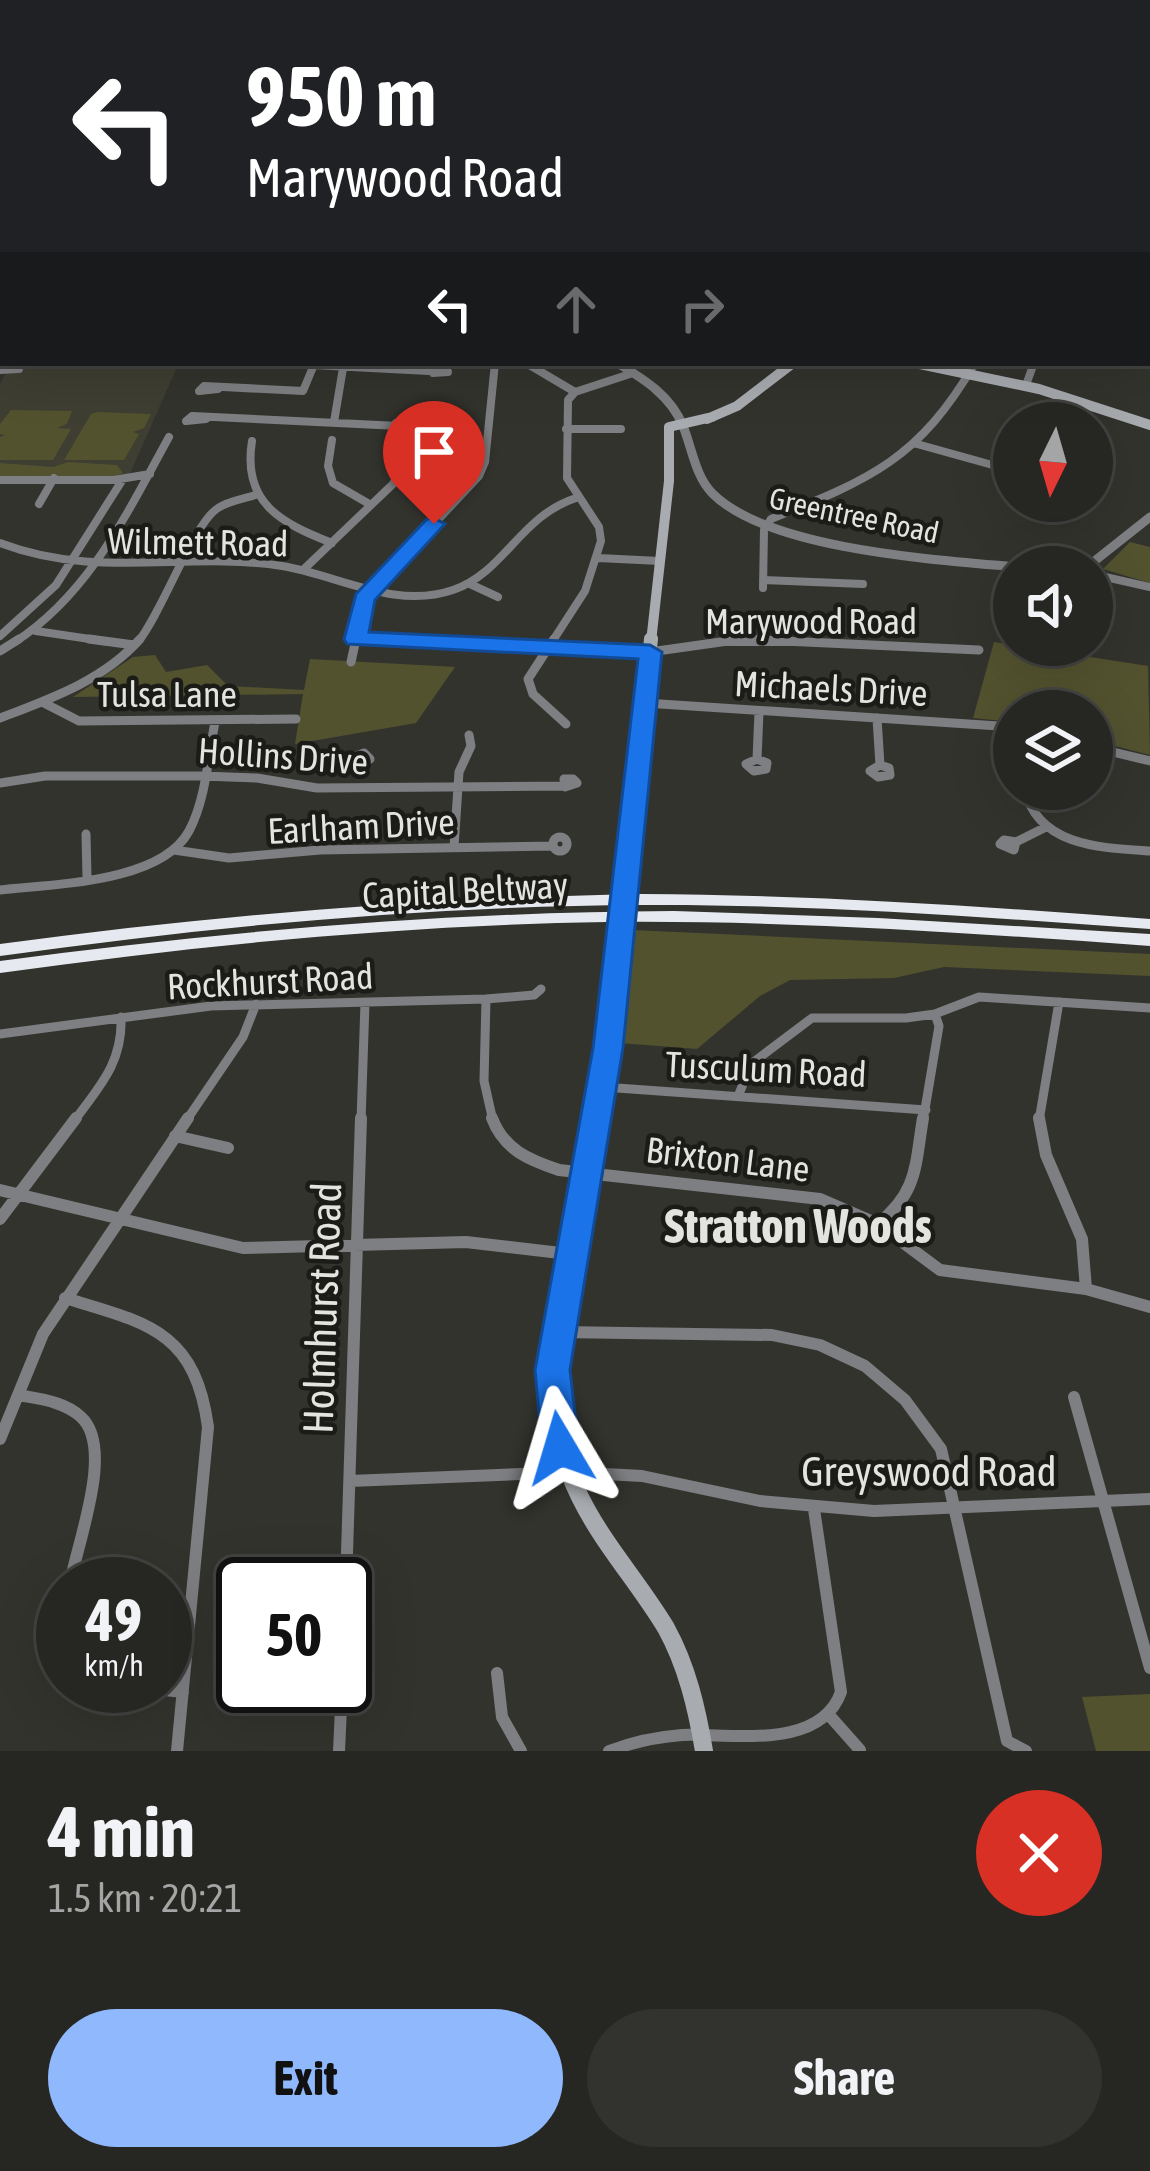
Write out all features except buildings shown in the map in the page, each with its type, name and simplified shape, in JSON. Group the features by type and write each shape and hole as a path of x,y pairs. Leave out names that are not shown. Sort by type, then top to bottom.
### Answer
{"highway":[{"name":"Capital Beltway","path":"0,950 288,916 602,900 830,904 1150,923"},
{"name":"Capital Beltway","path":"0,968 291,933 603,917 849,922 1150,940"}],"main road":[{"path":"702,1742 673,1642 592,1524 568,1472 554,1413 558,1332 603,1087 669,456 677,425 737,406 789,366"},
{"path":"972,368 1150,425"}],"street":[{"path":"304,366 433,373"},
{"path":"334,422 343,366"},
{"path":"352,662 361,605 371,590 479,476 485,462 495,366"},
{"path":"531,366 575,392"},
{"path":"622,366 674,408 677,425"},
{"path":"1026,386 1033,366"},
{"path":"218,389 303,391 314,367"},
{"path":"863,584 763,584 766,525 872,473 917,444 941,418 972,368"},
{"path":"0,370 19,369"},
{"path":"566,724 529,688 530,674 585,591 598,558 599,527 567,478 568,400 575,392 632,373"},
{"path":"206,419 396,423"},
{"name":"Greentree Road","path":"677,425 713,494 766,525 908,555 993,564"},
{"path":"566,429 622,429"},
{"path":"0,652 36,631 68,603 169,437"},
{"path":"332,440 326,467 329,479 345,494 371,505"},
{"path":"252,441 247,470 256,495 284,522 332,543"},
{"path":"303,570 404,470 415,444"},
{"path":"917,444 993,465"},
{"path":"669,456 694,458"},
{"path":"0,480 123,479 150,474"},
{"path":"39,504 54,478"},
{"path":"0,636 40,608 123,479"},
{"path":"0,718 92,677 134,645 153,622 211,513 256,495"},
{"path":"498,597 470,584 541,509 576,498"},
{"path":"1113,550 1150,517"},
{"name":"Wilmett Road","path":"0,543 35,559 71,565 250,563 303,570 371,590 422,596 470,584"},
{"path":"598,558 660,561"},
{"path":"1113,577 1150,587"},
{"path":"0,621 16,625"},
{"path":"36,631 134,645"},
{"name":"Marywood Road","path":"356,639 650,652 742,639 979,650"},
{"name":"Tulsa Lane","path":"42,702 79,721 296,718"},
{"name":"Michaels Drive","path":"645,703 993,726"},
{"path":"757,758 759,712"},
{"path":"877,718 880,765"},
{"path":"0,890 136,869 174,850 189,832 215,722"},
{"path":"454,847 459,772 471,746 469,735"},
{"path":"1113,752 1150,761"},
{"path":"360,790 363,762"},
{"name":"Hollins Drive","path":"0,783 44,776 203,776 360,790 563,786"},
{"path":"1031,810 1046,827 1088,845 1150,851"},
{"path":"1016,842 1046,827"},
{"path":"86,834 87,878"},
{"name":"Earlham Drive","path":"174,850 203,860 230,862 316,850 553,846"},
{"name":"Rockhurst Road","path":"0,1034 256,1004 486,999 534,995 541,989"},
{"path":"739,1094 751,1064 812,1018 935,1014 979,998 1150,1008"},
{"name":"Brixton Lane","path":"486,999 486,1106 491,1126 503,1144 527,1161 587,1174 801,1195 844,1207 878,1224 940,1270 1086,1288 1150,1307"},
{"path":"1059,1002 1039,1119 1046,1155 1082,1239 1086,1288"},
{"name":"Holmhurst Road","path":"347,1557 365,1003"},
{"path":"0,1439 64,1298 243,1037 256,1004"},
{"path":"878,1224 902,1205 911,1190 939,1026 935,1014"},
{"path":"0,1219 115,1066 122,1043 121,1017"},
{"name":"Tusculum Road","path":"603,1087 926,1110"},
{"path":"175,1136 228,1148"},
{"path":"0,1190 243,1248 466,1243 571,1255"},
{"path":"64,1298 163,1332 199,1370 208,1427 192,1597"},
{"path":"558,1332 761,1331 840,1349 880,1373 920,1412 941,1449 957,1508 1002,1746 1026,1751"},
{"path":"18,1395 68,1403 85,1416 95,1435 97,1460 76,1557"},
{"path":"1073,1397 1144,1625 1150,1668"},
{"name":"Greyswood Road","path":"350,1481 568,1472 642,1476 814,1509 1150,1499"},
{"path":"609,1751 650,1736 702,1742 798,1729 829,1715 841,1692 814,1509"},
{"path":"497,1673 502,1718 521,1751"},
{"path":"177,1751 181,1713"},
{"path":"339,1751 341,1713"},
{"path":"829,1715 860,1750"}],"shaded area":[{"path":"9,366 178,366 128,478 0,480 0,384"},
{"path":"11,410 72,411 67,424 57,428 71,429 53,460 0,460 0,437 5,435 0,434 0,424"},
{"path":"91,414 151,414 144,428 133,432 139,434 124,460 64,460"},
{"path":"68,462 117,465 123,473 114,477 0,477 0,463 53,467"},
{"path":"1130,542 1150,547 1150,583 1113,572 1113,559"},
{"path":"993,646 993,666 1113,666 1113,661 1148,666 1150,755 1113,745 1113,690 993,690 993,720 973,718"},
{"path":"155,655 166,672 207,665 228,686 304,690 310,659 455,667 416,723 295,744 303,694 73,697 133,657"},
{"path":"632,930 1150,954 1150,976 944,967 894,978 790,980 760,996 697,1049 619,1043"},
{"path":"1150,1694 1150,1751 1096,1751 1082,1697"}],"district":[{"name":"Stratton Woods","path":"798,1226"}],"route":[{"path":"434,524 364,598 356,639 650,652 603,1087 553,1370 560,1448"}]}
